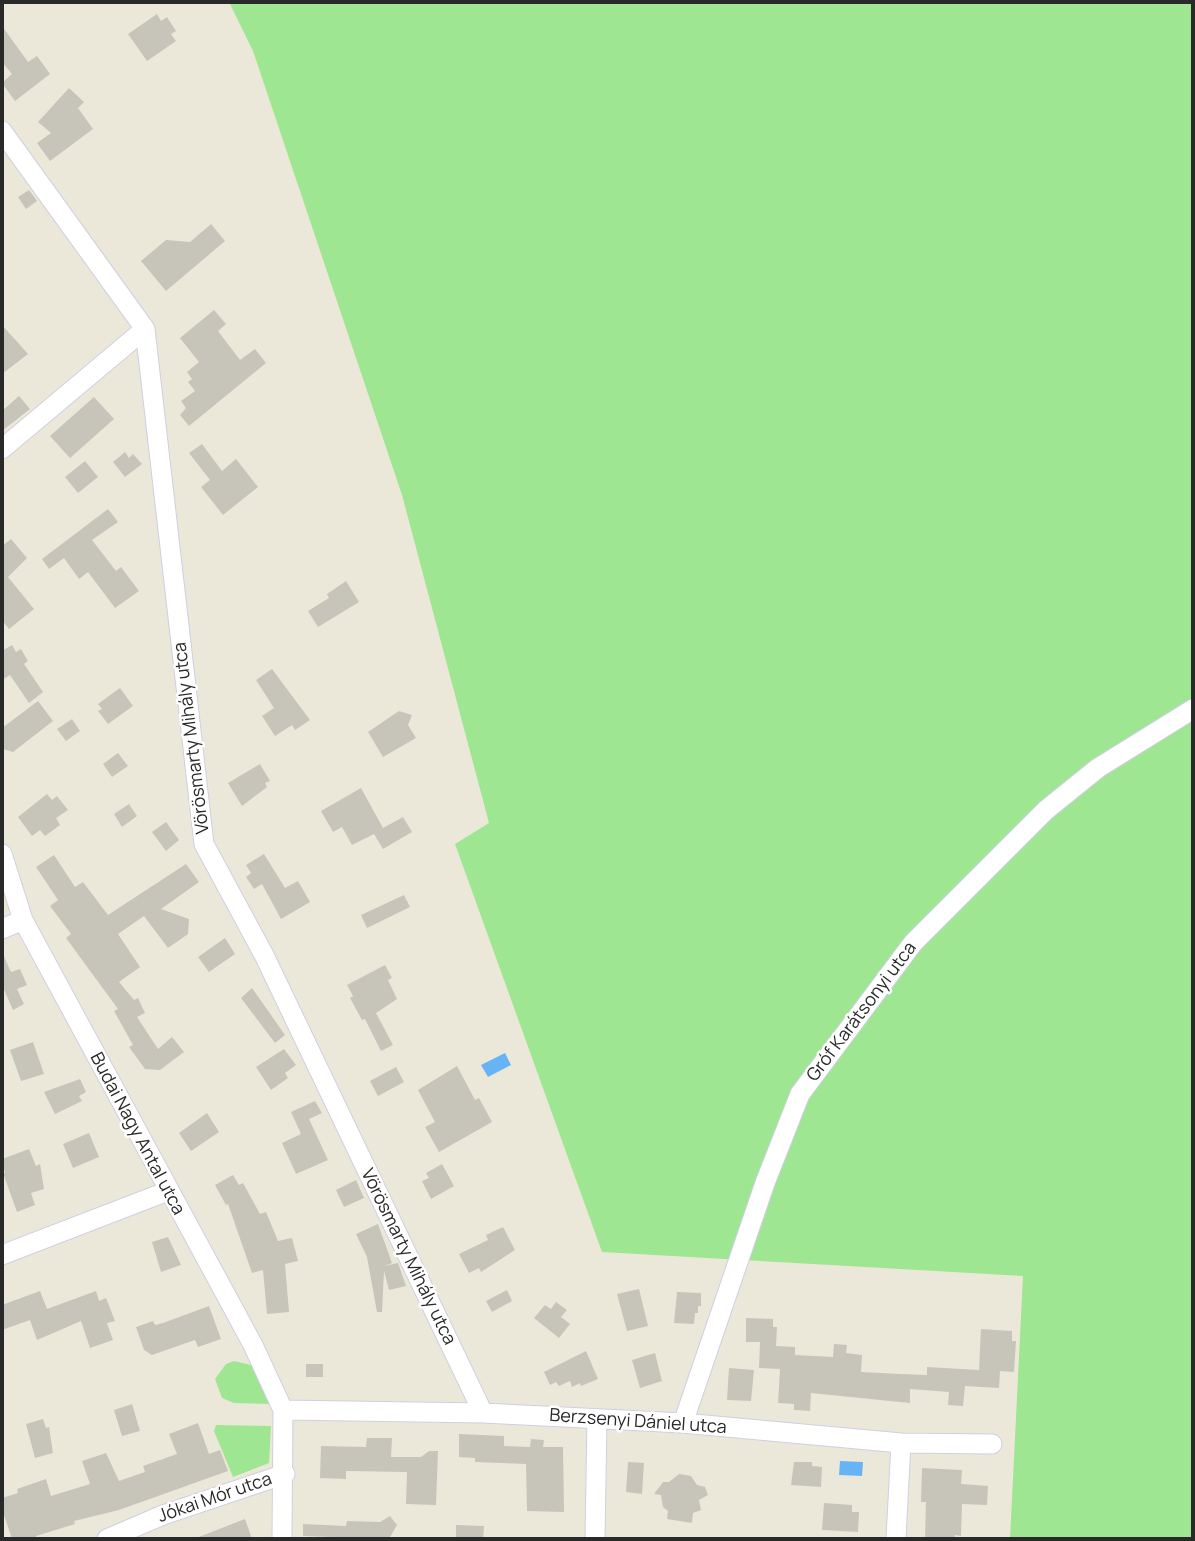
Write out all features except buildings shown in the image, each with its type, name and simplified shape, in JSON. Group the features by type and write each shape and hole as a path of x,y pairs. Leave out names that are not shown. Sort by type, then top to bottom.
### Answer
{"street":[{"name":"Vörösmarty Mihály utca","path":"2,131 145,329 204,844 264,955 483,1413"},
{"path":"2,449 145,329"},
{"name":"Gróf Karátsonyi utca","path":"683,1423 765,1182 800,1094 913,943 987,868 1072,787 1193,709"},
{"name":"Budai Nagy Antal utca","path":"2,854 23,920 167,1191 253,1345 283,1410"},
{"path":"2,929 23,920"},
{"path":"2,1255 167,1191"},
{"path":"282,1539 285,1474 283,1410"},
{"name":"Berzsenyi Dániel utca","path":"283,1410 483,1413 683,1423 901,1443 992,1444"},
{"path":"595,1539 597,1419"},
{"path":"896,1539 901,1443"},
{"name":"Jókai Mór utca","path":"107,1539 163,1515 285,1474"}],"green space":[{"path":"229,2 1193,2 1193,1539 1010,1539 1023,1276 602,1252 455,844 489,823 402,495 253,51"},
{"path":"234,1361 251,1365 271,1404 234,1403 222,1398 215,1379 226,1364"},
{"path":"216,1425 271,1426 269,1463 233,1477 214,1431"}],"water":[{"path":"505,1053 511,1065 488,1077 481,1065"},
{"path":"840,1461 863,1462 862,1476 839,1475"}]}
